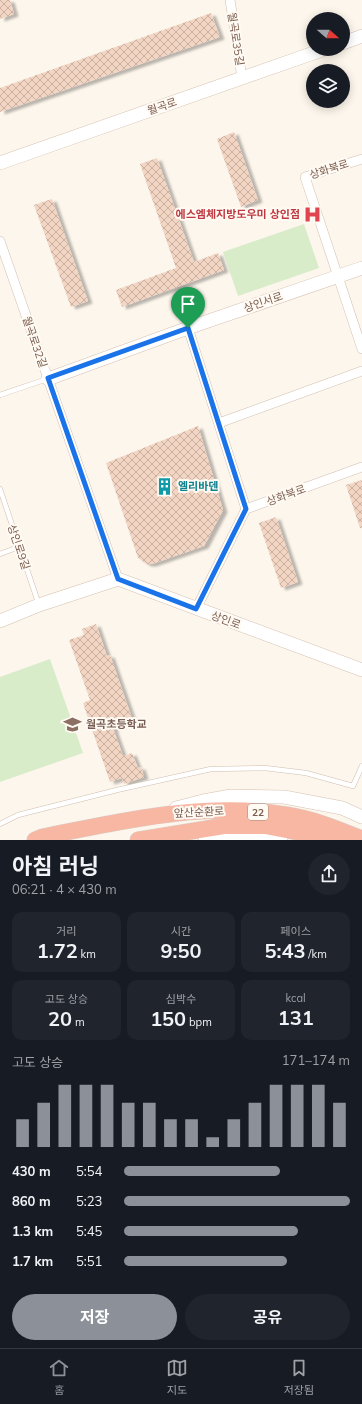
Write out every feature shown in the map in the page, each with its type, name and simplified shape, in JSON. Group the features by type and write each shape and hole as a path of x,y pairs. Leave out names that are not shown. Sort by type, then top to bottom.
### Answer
{"highway":[{"name":"앞산순환로","path":"35,840 42,837 149,816 204,810 244,810 280,814 331,826 362,839"},
{"name":"앞산순환로","path":"144,839 224,826 265,826 334,840"}],"main road":[{"path":"350,40 362,36"},
{"name":"월곡로","path":"0,163 306,56"},
{"name":"상인서로","path":"48,378 362,268"},
{"path":"0,621 39,605 118,579"},
{"name":"상인로","path":"118,579 362,670"},
{"path":"149,816 203,801 231,796 284,798 342,808 362,817"},
{"path":"187,840 222,834 281,840"},
{"path":"144,839 169,840"}],"street":[{"path":"222,0 230,2"},
{"name":"월곡로35길","path":"230,2 242,78"},
{"name":"상화북로","path":"337,276 305,177 362,158"},
{"name":"월곡로32길","path":"0,241 4,263 48,378 118,579"},
{"path":"337,276 362,349"},
{"path":"188,328 246,509 196,609"},
{"path":"219,423 362,372"},
{"name":"상화북로","path":"246,509 362,467"}],"lane":[{"path":"0,394 48,378"},
{"name":"상인로9길","path":"0,489 39,605"},
{"path":"0,554 19,547"},
{"path":"0,824 18,815 116,790 211,769 265,768 306,773 352,786 362,766"}],"green space":[{"path":"304,224 319,268 238,296 223,252"},
{"path":"50,659 83,753 0,782 0,677"}],"building":[{"path":"0,0 10,0 14,14 0,19"},
{"path":"211,13 220,37 0,112 0,88"},
{"path":"234,132 258,200 241,207 217,139"},
{"path":"157,158 194,262 218,253 224,270 122,307 116,290 176,268 140,164"},
{"path":"52,199 88,301 71,307 34,205"},
{"name":"엘리바덴","path":"198,426 223,510 204,546 152,564 147,564 138,558 106,463"},
{"path":"362,480 362,528 360,528 346,485"},
{"path":"276,517 298,582 281,588 259,523"},
{"path":"96,624 107,656 110,655 133,721 113,728 123,756 132,753 138,768 141,767 144,777 124,784 122,778 110,782 83,703 90,700 69,640 84,635 82,629"}],"place":[{"name":"에스엠체지방도우미 상인점","path":"313,214"},
{"name":"엘리바덴","path":"165,486"},
{"name":"월곡초등학교","path":"73,724"}],"route":[{"path":"188,328 246,509 196,609 118,579 48,378 188,328"}]}
